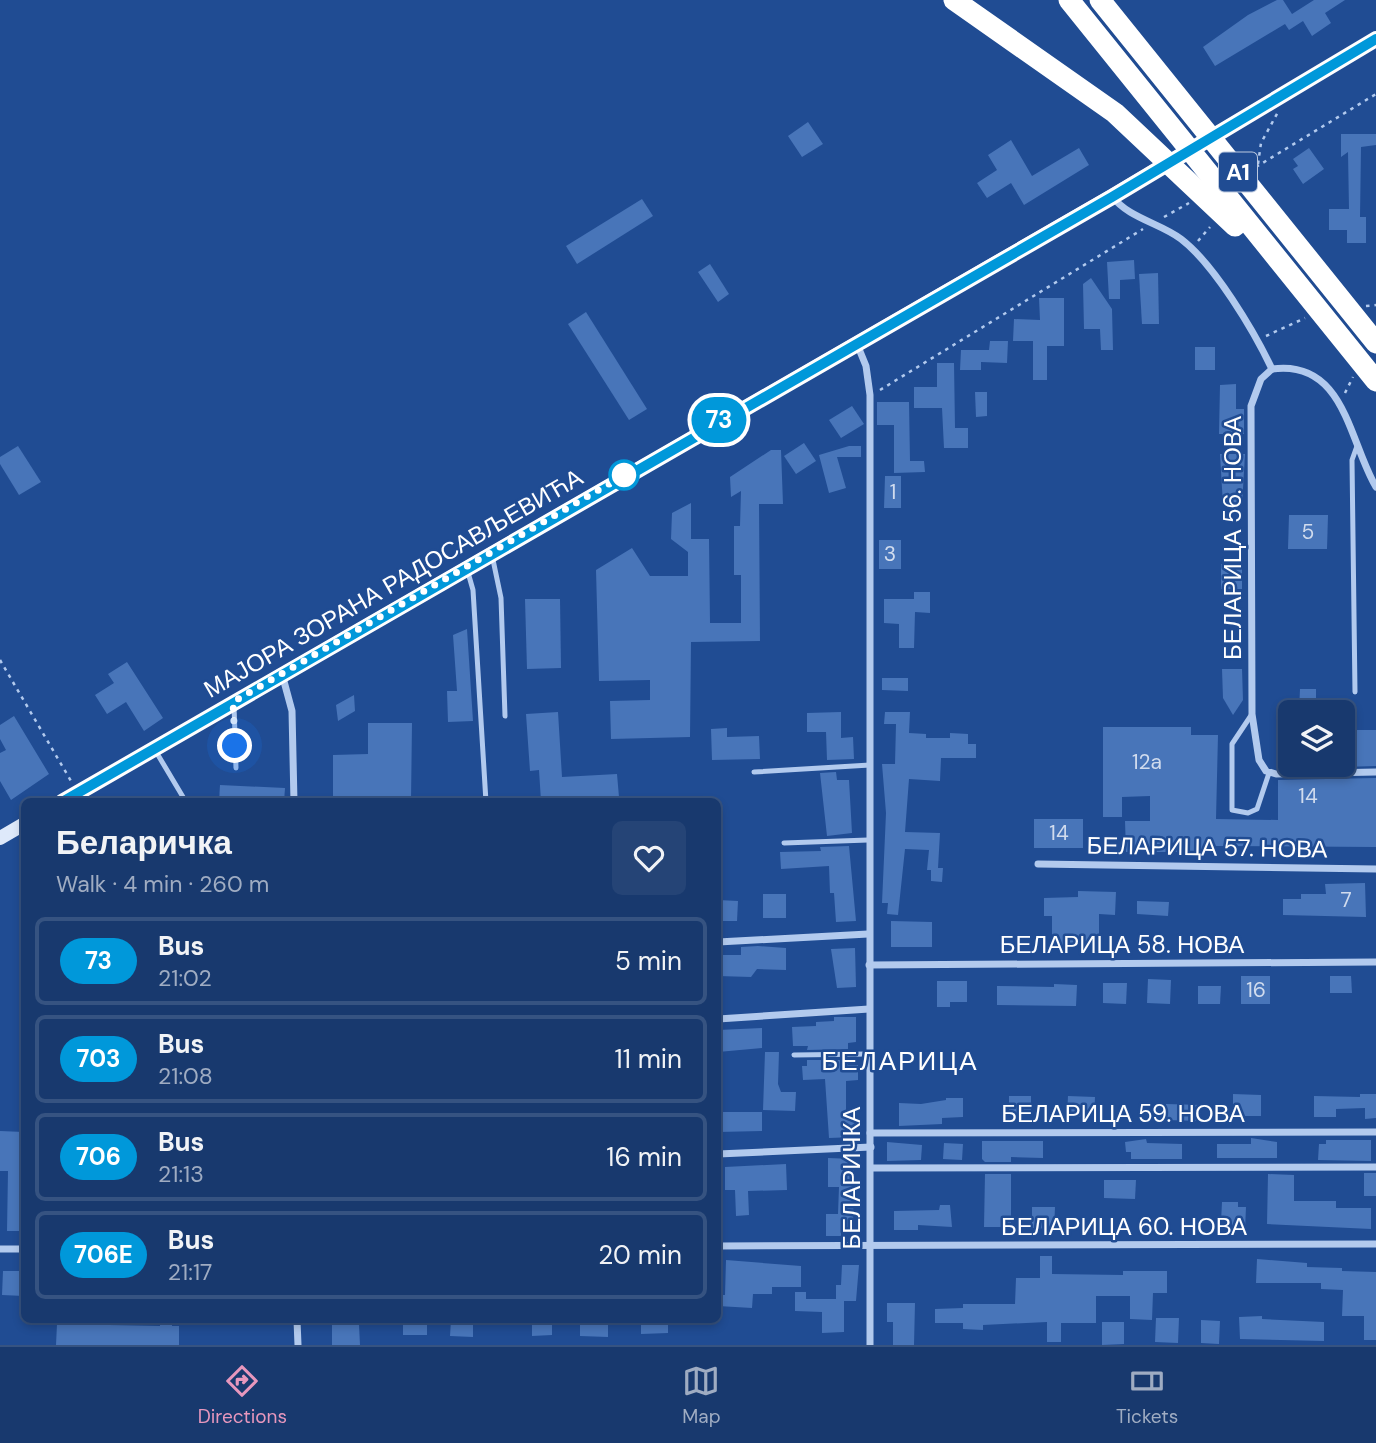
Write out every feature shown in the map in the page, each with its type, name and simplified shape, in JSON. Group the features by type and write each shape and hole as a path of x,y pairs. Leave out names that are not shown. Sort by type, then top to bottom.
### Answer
{"highway":[{"path":"954,0 1115,113 1195,186 1314,313"},
{"name":"A1","path":"1069,0 1314,313 1376,381"},
{"name":"A1","path":"1100,0 1376,343"}],"main road":[{"name":"МАЈОРА ЗОРАНА РАДОСАВЉЕВИЋА","path":"69,798 466,566 1112,197 1376,39"},
{"path":"0,838 21,826"}],"street":[{"path":"1112,197 1124,209 1182,240 1200,256 1257,341 1272,369 1282,367 1304,373 1328,388 1346,410 1357,446 1376,486"},
{"name":"БЕЛАРИЧКА","path":"856,342 866,366 870,395 870,1345"},
{"name":"БЕЛАРИЦА 56. НОВА","path":"1269,773 1259,760 1252,714 1251,406 1261,379 1272,369"},
{"path":"282,674 292,711 294,798"},
{"path":"1269,773 1376,772"},
{"name":"БЕЛАРИЦА 57. НОВА","path":"1038,863 1376,869"},
{"path":"721,942 868,934"},
{"name":"БЕЛАРИЦА 58. НОВА","path":"869,965 1376,962"},
{"path":"721,1018 869,1009"},
{"name":"БЕЛАРИЦА 59. НОВА","path":"870,1133 1376,1132"},
{"path":"721,1154 871,1147"},
{"path":"871,1168 1376,1167"},
{"name":"БЕЛАРИЦА 60. НОВА","path":"721,1246 1376,1244"},
{"path":"0,1249 21,1249"},
{"path":"297,1323 298,1345"}],"lane":[{"path":"1355,692 1352,460 1357,446"},
{"path":"491,552 500,590 505,716"},
{"path":"466,566 473,590 486,798"},
{"path":"233,702 236,768"},
{"path":"1252,714 1232,744 1232,810 1248,813 1257,809 1269,773"},
{"path":"153,748 184,798"},
{"path":"754,772 870,765"},
{"path":"784,843 868,841"},
{"path":"794,1055 870,1054"}],"path":[{"path":"1248,171 1376,94"},
{"path":"870,395 1153,223 1196,200"},
{"path":"1257,341 1314,313"},
{"path":"0,660 78,793"}],"building":[{"path":"1277,0 1283,0 1292,14 1314,0 1345,0 1325,13 1331,23 1312,36 1303,21 1289,30 1285,24 1215,66 1203,47 1248,15"},
{"path":"808,122 823,144 802,157 788,136"},
{"path":"1341,134 1376,134 1376,145 1361,147 1360,217 1366,217 1366,243 1347,243 1347,230 1329,230 1329,209 1349,209 1348,152 1341,157"},
{"path":"1011,140 1032,176 1079,148 1089,165 1024,205 1011,183 987,198 977,183 997,170 988,155"},
{"path":"1309,148 1324,169 1303,184 1293,169 1298,166 1293,159"},
{"path":"642,199 653,216 577,264 566,246"},
{"path":"1134,260 1135,279 1120,280 1120,299 1109,299 1107,262"},
{"path":"710,264 729,294 718,302 698,272"},
{"path":"1158,273 1159,324 1142,324 1139,274"},
{"path":"1091,278 1112,309 1113,350 1101,350 1100,329 1084,329 1083,284"},
{"path":"1039,298 1064,298 1064,346 1047,346 1047,380 1033,380 1033,341 1013,341 1014,319 1040,320"},
{"path":"586,312 647,409 629,420 568,324"},
{"path":"990,341 1008,341 1007,363 981,362 981,370 960,370 961,350 989,350"},
{"path":"1195,347 1215,347 1215,370 1195,370"},
{"path":"937,363 954,363 955,428 968,428 968,448 944,448 942,408 914,408 914,387 937,387"},
{"path":"1236,384 1236,409 1244,409 1244,434 1219,434 1220,385"},
{"path":"975,392 987,392 987,416 976,417"},
{"path":"877,402 909,402 910,461 924,461 925,472 894,473 894,425 877,425"},
{"path":"852,406 864,424 841,438 829,420"},
{"path":"804,443 816,461 796,474 784,456"},
{"path":"18,446 41,482 19,495 0,464 0,457"},
{"path":"849,446 861,446 861,457 837,457 846,488 829,493 819,455"},
{"path":"771,450 781,450 783,504 759,504 760,641 691,642 690,737 611,739 610,701 650,700 650,680 599,681 596,570 632,548 650,576 688,576 688,552 671,539 672,513 691,503 691,539 709,539 710,623 741,623 741,575 734,575 734,526 740,526 741,491 731,497 730,477"},
{"path":"1220,454 1245,454 1242,505 1223,505"},
{"path":"885,476 901,476 901,508 884,508"},
{"path":"1289,515 1328,515 1327,549 1288,549"},
{"path":"879,540 901,540 901,569 879,569"},
{"path":"1221,564 1242,564 1242,589 1221,589"},
{"path":"914,592 930,592 930,613 915,612 914,648 899,648 899,624 884,623 884,599 914,599"},
{"path":"525,599 560,599 561,668 527,669"},
{"path":"467,629 473,721 448,722 447,691 457,691 453,635"},
{"path":"127,662 163,718 144,731 126,702 107,714 95,695 114,683 108,674"},
{"path":"1222,669 1242,669 1243,700 1233,715 1223,698"},
{"path":"882,678 908,678 908,691 882,690"},
{"path":"1300,689 1316,689 1316,700 1300,700"},
{"path":"354,695 355,711 338,721 336,705"},
{"path":"558,712 562,777 617,774 619,797 541,798 539,770 530,771 526,714"},
{"path":"841,712 841,738 853,737 854,759 827,760 826,732 807,732 807,713"},
{"path":"885,712 910,712 909,733 926,734 926,738 950,738 950,733 968,734 968,744 976,744 976,758 941,758 940,781 909,779 905,832 940,833 938,868 943,868 942,882 931,881 931,870 927,870 929,850 905,849 898,915 887,914 888,903 882,903 886,813 882,764 895,764 896,724 884,724"},
{"path":"14,716 49,774 11,800 0,781 0,753 6,750 0,739 0,725"},
{"path":"368,723 412,723 411,798 333,798 333,755 368,754"},
{"path":"1103,727 1191,727 1191,735 1218,735 1216,819 1278,820 1278,780 1376,778 1376,847 1215,846 1215,850 1196,852 1126,852 1125,821 1150,821 1150,796 1122,797 1122,817 1103,817"},
{"path":"727,728 727,737 759,736 760,759 712,760 711,729"},
{"path":"1355,730 1376,730 1376,766 1355,767"},
{"path":"836,772 837,780 849,780 852,833 827,836 820,773"},
{"path":"220,785 285,788 284,798 219,798"},
{"path":"1034,819 1083,819 1083,848 1034,848"},
{"path":"849,846 856,921 836,922 834,893 830,893 829,866 781,869 780,852 821,851 820,847"},
{"path":"1365,883 1366,917 1283,915 1283,899 1301,899 1301,894 1326,894 1325,884"},
{"path":"1078,891 1116,892 1115,915 1099,914 1099,945 1052,945 1052,916 1044,916 1044,898 1078,897"},
{"path":"763,894 786,894 786,918 763,918"},
{"path":"721,900 738,901 737,921 721,921"},
{"path":"1137,901 1169,902 1168,916 1137,914"},
{"path":"891,921 932,922 932,947 891,947"},
{"path":"741,947 786,948 786,970 757,969 751,977 721,976 721,955 741,955"},
{"path":"855,948 856,987 837,988 831,949"},
{"path":"1241,976 1270,976 1270,1004 1241,1004"},
{"path":"1330,976 1351,976 1352,993 1330,993"},
{"path":"1148,979 1171,980 1170,1004 1147,1003"},
{"path":"937,981 967,981 967,1002 950,1002 950,1007 937,1007"},
{"path":"1103,983 1127,983 1126,1004 1103,1003"},
{"path":"1054,984 1077,985 1076,1006 997,1005 997,986 1054,987"},
{"path":"1198,986 1221,986 1220,1004 1198,1004"},
{"path":"834,1017 856,1017 856,1042 848,1043 848,1049 807,1050 808,1046 793,1046 792,1027 816,1026 816,1022 834,1021"},
{"path":"762,1028 762,1048 721,1052 721,1030"},
{"path":"765,1052 779,1052 778,1084 781,1092 796,1092 795,1111 763,1110"},
{"path":"807,1060 848,1060 848,1065 858,1065 858,1080 846,1081 846,1114 855,1114 855,1137 829,1138 825,1079 803,1080 802,1066 807,1066"},
{"path":"1233,1094 1261,1095 1261,1116 1237,1116 1237,1108 1233,1108"},
{"path":"1360,1094 1376,1094 1376,1118 1365,1119 1365,1108 1336,1109 1336,1117 1314,1117 1314,1096 1360,1097"},
{"path":"1009,1096 1031,1096 1031,1115 1009,1114"},
{"path":"1068,1096 1095,1097 1094,1117 1067,1116"},
{"path":"946,1098 963,1098 963,1117 942,1118 942,1124 899,1126 899,1103 921,1104"},
{"path":"1166,1104 1201,1105 1201,1121 1166,1120"},
{"path":"721,1112 762,1112 762,1131 721,1132"},
{"path":"0,1131 21,1132 21,1231 7,1231 8,1171 0,1171"},
{"path":"1251,1138 1277,1142 1277,1158 1217,1158 1217,1144 1251,1144"},
{"path":"1146,1139 1147,1143 1182,1144 1182,1159 1131,1159 1131,1152 1126,1152 1125,1142"},
{"path":"1326,1140 1371,1140 1371,1161 1318,1160 1319,1144 1326,1144"},
{"path":"982,1141 1043,1141 1043,1158 1011,1157 1011,1162 985,1162 982,1159"},
{"path":"887,1142 922,1145 921,1160 887,1161"},
{"path":"944,1143 963,1144 962,1160 943,1159"},
{"path":"828,1158 854,1159 853,1231 841,1231 841,1236 826,1236 826,1214 838,1214 839,1187 828,1187"},
{"path":"786,1164 787,1190 748,1191 749,1215 736,1216 735,1190 725,1190 725,1167"},
{"path":"1364,1173 1376,1173 1376,1196 1364,1196"},
{"path":"985,1174 1011,1174 1011,1227 984,1227"},
{"path":"1268,1174 1294,1175 1294,1201 1336,1201 1336,1208 1371,1208 1371,1229 1267,1224"},
{"path":"1104,1180 1136,1180 1135,1199 1104,1198"},
{"path":"1222,1202 1238,1202 1238,1207 1246,1207 1245,1230 1232,1230 1232,1222 1221,1222"},
{"path":"940,1205 950,1205 952,1227 918,1225 918,1230 894,1230 894,1211 939,1210"},
{"path":"1032,1207 1055,1207 1054,1229 1032,1228"},
{"path":"1040,1256 1052,1256 1052,1274 1123,1275 1123,1271 1167,1271 1167,1293 1153,1293 1152,1320 1130,1319 1130,1296 1096,1296 1096,1323 1061,1323 1061,1342 1047,1342 1047,1322 983,1325 983,1330 963,1329 963,1323 935,1323 935,1309 963,1308 963,1304 1015,1304 1016,1278 1040,1278"},
{"path":"1257,1259 1307,1263 1307,1267 1342,1268 1342,1271 1376,1272 1376,1340 1364,1340 1364,1316 1342,1316 1343,1290 1321,1289 1321,1283 1256,1283"},
{"path":"726,1260 801,1266 801,1287 772,1287 772,1294 753,1294 752,1308 721,1306 721,1295 725,1295"},
{"path":"842,1265 859,1265 856,1301 844,1301 844,1332 822,1333 822,1312 795,1311 795,1292 806,1292 806,1299 836,1299 836,1285 841,1285"},
{"path":"3,1271 21,1271 21,1296 2,1295"},
{"path":"887,1303 915,1303 914,1345 893,1345 893,1322 887,1322"},
{"path":"1262,1316 1262,1319 1324,1322 1324,1341 1240,1339 1239,1317"},
{"path":"1156,1318 1179,1318 1178,1343 1155,1342"},
{"path":"1201,1320 1220,1321 1219,1344 1201,1343"},
{"path":"1102,1322 1124,1322 1124,1344 1102,1345"},
{"path":"160,1323 172,1323 172,1326 179,1326 179,1345 56,1345 57,1324 160,1326"},
{"path":"403,1323 427,1323 427,1335 403,1335"},
{"path":"451,1323 473,1323 473,1337 450,1336"},
{"path":"532,1323 552,1323 552,1335 532,1336"},
{"path":"580,1323 608,1323 608,1337 580,1336"},
{"path":"641,1323 668,1323 668,1333 641,1334"},
{"path":"332,1325 359,1325 360,1345 332,1345"}],"bus line":[{"name":"73","path":"69,798 478,559 1112,197 1376,39"}],"district":[{"name":"БЕЛАРИЦА","path":"900,1061"}],"route":[{"path":"235,746 233,702 633,470 624,475"}]}
